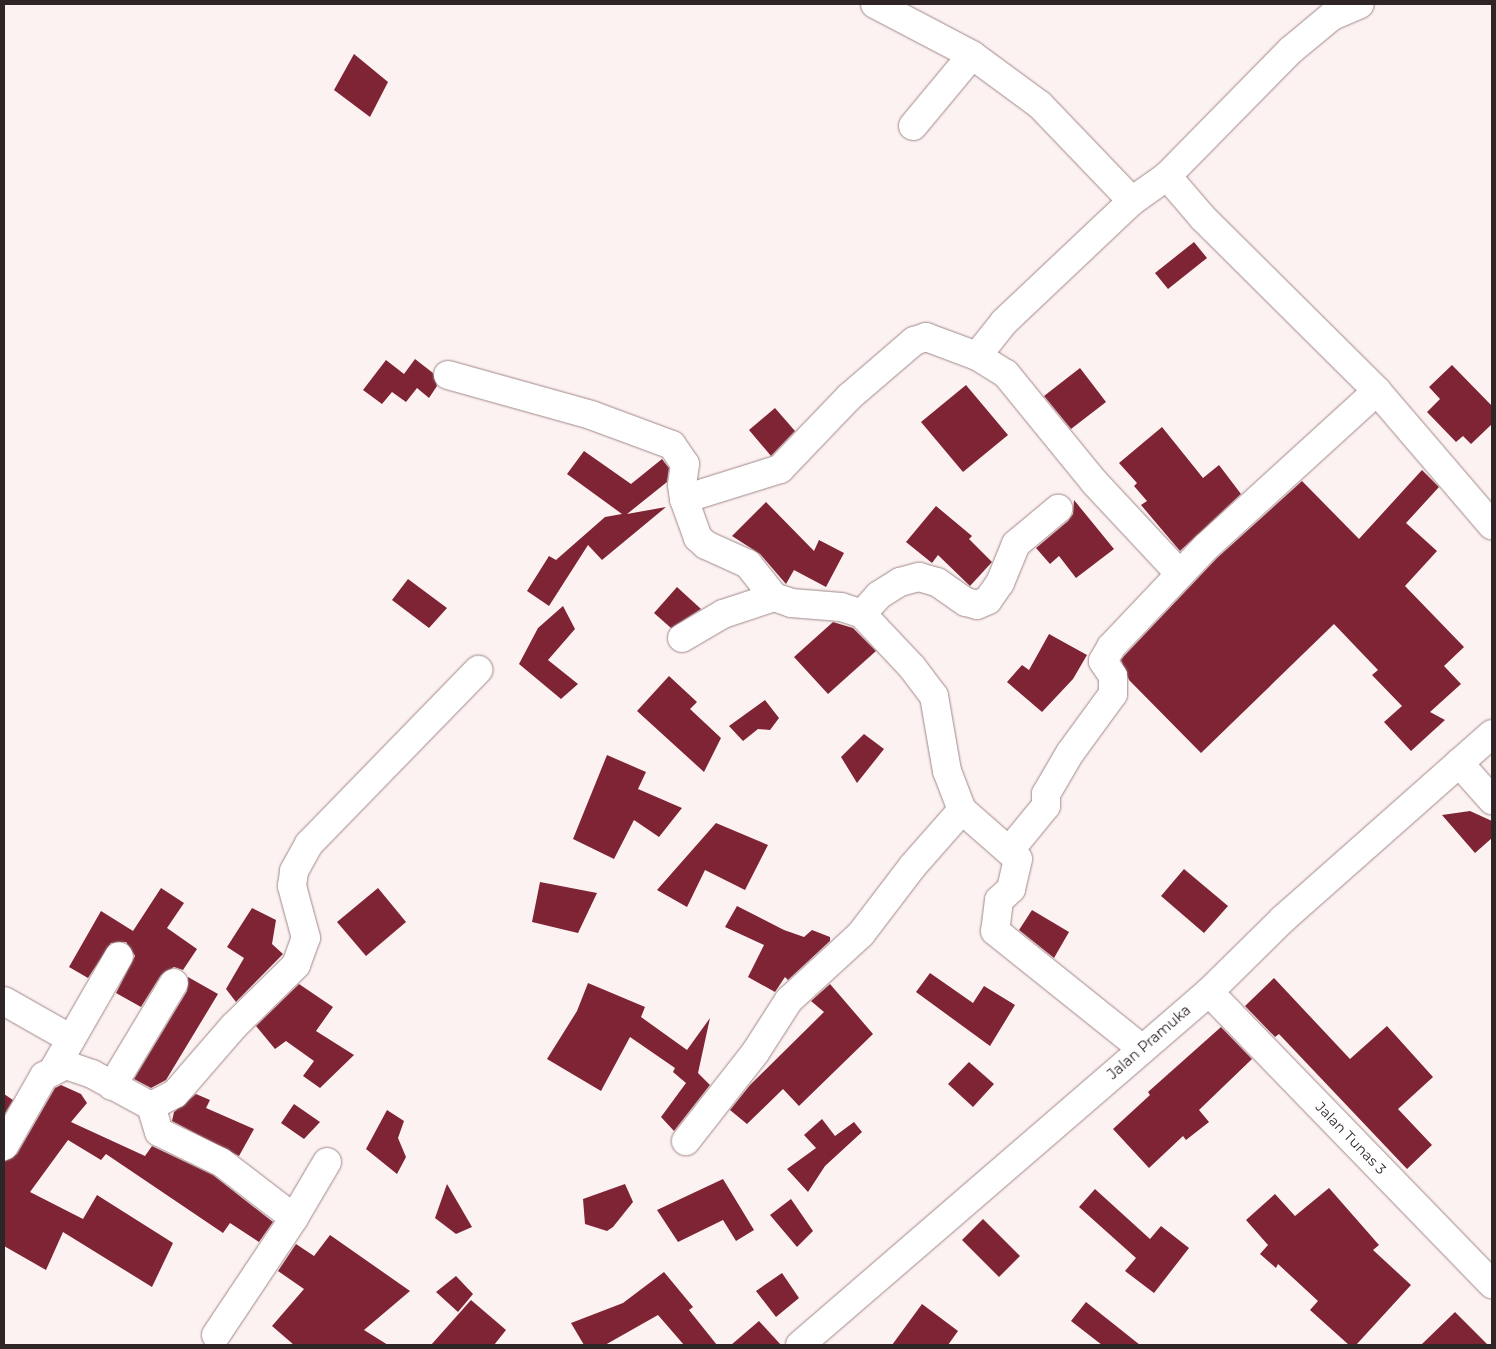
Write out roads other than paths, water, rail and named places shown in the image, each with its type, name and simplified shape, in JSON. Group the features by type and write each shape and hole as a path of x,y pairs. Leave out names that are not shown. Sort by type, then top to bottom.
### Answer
{"street":[{"path":"874,4 972,55 1040,105 1132,201"},
{"path":"977,356 1004,322 1132,201 1167,176 1291,50 1332,16 1360,4"},
{"path":"913,126 972,55"},
{"path":"1167,176 1203,218 1377,391 1492,524"},
{"path":"684,499 780,470 849,397 914,341 926,337 977,356 1006,374 1095,482 1180,574"},
{"path":"448,375 591,415 672,445 685,464 682,485 684,499 698,538 706,546 748,564 774,597 791,603 841,607 862,614 912,667 934,696 946,771 962,810 1018,859 1011,889 999,900 995,931 1141,1048"},
{"path":"1009,852 1046,806 1046,794 1070,753 1113,694 1113,676 1103,661 1104,656 1206,547 1377,391"},
{"path":"862,614 879,595 900,582 919,577 937,582 966,602 977,605 988,600 1000,584 1016,544 1058,509"},
{"path":"682,638 723,614 774,597"},
{"path":"151,1106 175,1094 234,1026 292,971 306,938 292,886 294,871 310,844 478,670"},
{"name":"Jalan Pramuka","path":"800,1345 1141,1048 1209,992 1283,919 1492,734"},
{"path":"1459,763 1492,800"},
{"path":"686,1141 755,1053 789,1000 861,934 912,866 962,810"},
{"path":"54,1069 119,956"},
{"path":"112,1086 174,983"},
{"name":"Jalan Tunas 3","path":"1209,992 1492,1284"},
{"path":"4,1001 71,1039"},
{"path":"4,1146 44,1076 54,1069 66,1065 151,1106 159,1132 221,1162 294,1218"},
{"path":"216,1335 294,1218 328,1162"}]}
